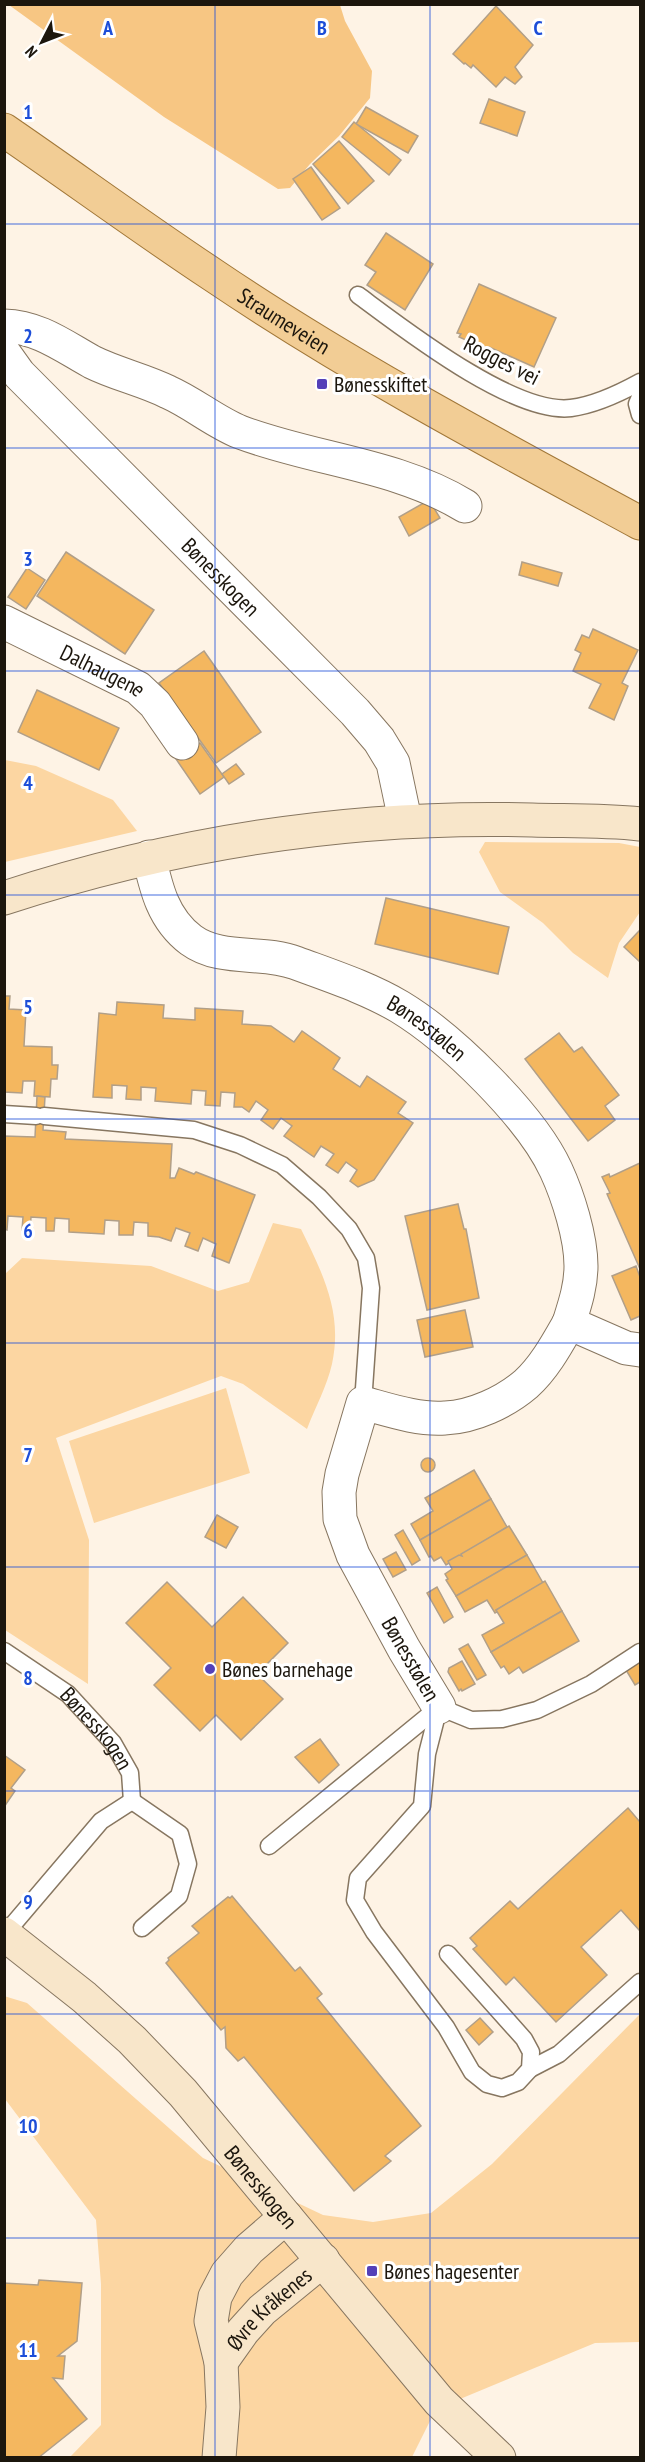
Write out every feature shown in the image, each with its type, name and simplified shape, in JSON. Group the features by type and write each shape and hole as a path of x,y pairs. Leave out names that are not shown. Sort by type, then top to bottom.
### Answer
{"main road":[{"name":"Straumeveien","path":"4,130 214,276 342,356 537,468 640,523"},
{"path":"4,898 149,857 255,836 324,827 405,820 503,819 640,824"},
{"name":"Bønesskogen","path":"5,1935 84,1996 132,2040 183,2093 439,2401 499,2457"},
{"name":"Øvre Kråkenes","path":"219,2457 223,2407 221,2362 211,2321 215,2297 226,2274 249,2249 286,2217"},
{"name":"Øvre Kråkenes","path":"221,2362 243,2331 262,2310 323,2260"}],"street":[{"path":"4,327 33,330 55,339 93,362 169,392 239,431 402,476 441,492 465,506"},
{"name":"Bønesskogen","path":"4,353 20,374 227,580 361,719 393,763 405,820"},
{"name":"Dalhaugene","path":"4,622 138,688 154,704 182,743"},
{"name":"Bønesstølen","path":"149,857 157,892 170,917 191,940 219,952 286,959 358,986 400,1007 448,1042 522,1118 556,1169 573,1216 581,1265 578,1295 569,1323 550,1354 526,1384 501,1401 474,1413 445,1418 412,1415 363,1403 342,1473 339,1492 340,1519 353,1555 404,1649 439,1707"},
{"path":"569,1323 626,1348 640,1350"}],"lane":[{"name":"Rogges vei","path":"358,295 419,341 488,383 545,406 572,408 619,393 640,382"},
{"path":"640,397 638,404 640,415"},
{"name":"Bønesstølen","path":"4,1114 194,1130 240,1145 282,1165 319,1197 349,1229 366,1258 371,1288 363,1403"},
{"name":"Bønesskogen","path":"4,1651 68,1694 113,1743 130,1773 132,1801"},
{"name":"Bønesstølen","path":"439,1707 471,1720 502,1719 537,1710 591,1684 640,1652"},
{"path":"269,1846 439,1707"},
{"path":"439,1707 427,1754 422,1806 358,1878 356,1900 374,1932 446,2027 472,2072 487,2084 502,2088 518,2082 530,2069 559,2054 640,1982"},
{"name":"Bønesskogen","path":"132,1801 180,1834 188,1864 179,1896 142,1928"},
{"name":"Bønesskogen","path":"5,1935 101,1821 132,1801"},
{"path":"448,1954 524,2039 531,2052 530,2069"}],"shaded area":[{"path":"9,5 340,5 345,21 372,71 370,98 339,136 310,164 290,188 278,189 164,117"},
{"path":"5,760 36,766 113,800 137,831 5,862"},
{"path":"485,842 619,843 640,847 640,912 619,943 608,978 573,953 543,923 500,892 479,852"},
{"path":"273,1223 301,1229 317,1262 333,1311 335,1345 332,1364 307,1429 243,1384 221,1376 56,1438 89,1540 88,1684 5,1630 5,1274 22,1258 151,1266 218,1291 249,1282"},
{"path":"226,1388 250,1473 94,1523 69,1441"},
{"path":"4,1996 27,2003 203,2158 323,2215 373,2222 431,2213 492,2164 640,2014 640,2342 595,2343 436,2409 412,2457 70,2457 101,2425 101,2284 96,2220 5,2099"}],"building":[{"path":"496,6 533,45 515,67 522,77 515,84 505,77 496,87 473,65 471,68 453,54"},
{"path":"489,99 525,112 517,136 480,123"},
{"path":"366,107 418,136 408,153 356,124"},
{"path":"354,122 401,160 389,175 342,137"},
{"path":"339,141 374,181 348,204 313,164"},
{"path":"311,167 340,208 322,220 293,179"},
{"path":"386,233 433,264 405,310 367,285 376,272 365,265"},
{"path":"479,284 556,318 534,367 489,347 488,350 459,337 461,334 457,333"},
{"path":"429,500 440,518 409,536 399,517"},
{"path":"66,552 154,610 125,654 37,596"},
{"path":"522,562 562,573 558,586 519,575"},
{"path":"27,568 45,580 26,609 8,597"},
{"path":"593,629 638,650 622,683 628,686 614,720 589,708 601,684 573,671 581,653 575,650 582,635 589,638"},
{"path":"204,651 261,732 216,763 159,683"},
{"path":"37,690 119,728 99,770 18,732"},
{"path":"200,743 224,777 200,794 176,759"},
{"path":"236,764 244,774 229,784 222,774"},
{"path":"386,898 509,927 498,974 375,944"},
{"path":"640,930 640,962 624,947"},
{"path":"4,996 10,996 9,1009 26,1010 24,1046 52,1047 52,1065 58,1065 57,1079 51,1079 50,1097 34,1096 35,1081 23,1081 22,1093 4,1092"},
{"path":"117,1002 164,1005 163,1018 195,1020 195,1008 243,1011 242,1024 271,1026 294,1042 302,1031 340,1058 333,1069 360,1087 367,1076 406,1102 398,1113 413,1123 374,1180 358,1187 350,1181 357,1170 346,1162 338,1173 326,1165 334,1154 321,1146 314,1157 284,1136 292,1126 281,1118 273,1129 261,1120 268,1110 256,1101 249,1112 242,1107 234,1107 235,1093 221,1092 220,1106 205,1105 206,1091 192,1090 191,1104 155,1101 156,1088 141,1087 141,1100 126,1099 127,1086 112,1085 112,1098 93,1097 99,1013 116,1015"},
{"path":"559,1033 574,1052 582,1047 619,1095 605,1106 615,1120 588,1141 525,1059"},
{"path":"37,1096 45,1097 43,1130 66,1132 65,1139 172,1144 170,1178 175,1178 179,1168 194,1174 196,1172 255,1195 229,1263 212,1256 216,1244 203,1238 198,1251 185,1246 190,1233 176,1228 171,1241 148,1236 148,1223 134,1222 133,1235 119,1235 119,1221 105,1220 104,1234 69,1232 69,1219 55,1218 54,1231 46,1231 46,1218 31,1217 30,1231 22,1230 23,1217 8,1216 7,1230 4,1229 4,1136 35,1137"},
{"path":"640,1163 640,1269 607,1194 610,1193 602,1177 609,1174 610,1177"},
{"path":"458,1204 464,1229 466,1229 479,1298 427,1310 405,1216"},
{"path":"636,1266 640,1277 640,1316 631,1320 612,1276"},
{"path":"465,1310 473,1347 425,1357 417,1320"},
{"path":"425,1458 431,1458 435,1465 431,1472 425,1472 421,1468 421,1462"},
{"path":"474,1470 491,1499 420,1540 411,1524 433,1511 425,1498"},
{"path":"491,1499 507,1527 446,1565 441,1557 434,1561 431,1556 429,1557 420,1540"},
{"path":"217,1515 238,1527 226,1548 205,1537"},
{"path":"509,1526 527,1555 456,1596 446,1580 448,1579 445,1574 452,1569 448,1561 459,1555 462,1556 461,1554"},
{"path":"403,1530 420,1560 412,1565 395,1535"},
{"path":"396,1552 406,1570 393,1577 383,1559"},
{"path":"527,1555 543,1583 496,1610 495,1613 487,1600 465,1612 456,1596"},
{"path":"545,1581 562,1611 491,1652 482,1635 504,1623 496,1610"},
{"path":"167,1582 212,1627 243,1597 288,1643 257,1674 283,1699 241,1740 216,1715 200,1731 154,1685 171,1668 126,1623"},
{"path":"437,1587 453,1617 444,1623 427,1593"},
{"path":"562,1611 579,1641 523,1673 519,1667 509,1674 504,1666 501,1668 491,1652"},
{"path":"468,1644 486,1675 477,1680 459,1649"},
{"path":"462,1661 475,1684 459,1691 448,1672 449,1668"},
{"path":"640,1661 640,1682 635,1685 626,1670"},
{"path":"320,1739 339,1765 319,1783 295,1757"},
{"path":"4,1755 25,1770 11,1788 15,1791 4,1807"},
{"path":"628,1808 640,1822 640,1931 621,1910 581,1947 607,1975 556,2022 514,1977 506,1985 473,1949 477,1946 470,1938 510,1901 518,1909"},
{"path":"232,1896 295,1971 300,1967 322,1994 317,1998 421,2126 385,2156 391,2161 354,2191 244,2057 238,2061 226,2048 225,2027 221,2030 166,1963 168,1958 199,1933 192,1926"},
{"path":"480,2018 493,2032 479,2045 466,2030"},
{"path":"39,2280 82,2283 77,2341 58,2356 65,2356 63,2379 53,2378 87,2419 38,2458 4,2458 4,2283 38,2285"}],"place":[{"name":"Bønesskiftet","path":"322,384"},
{"name":"Bønes barnehage","path":"210,1669"},
{"name":"Bønes hagesenter","path":"372,2271"}]}
